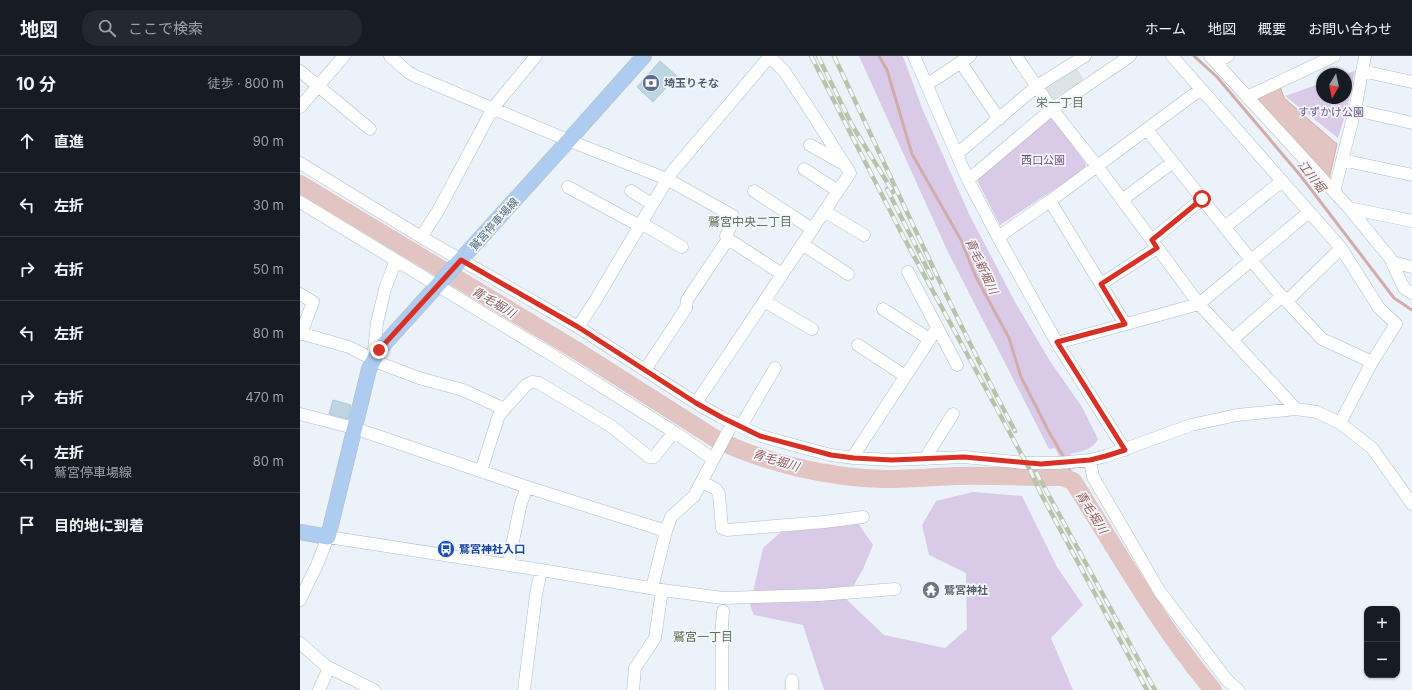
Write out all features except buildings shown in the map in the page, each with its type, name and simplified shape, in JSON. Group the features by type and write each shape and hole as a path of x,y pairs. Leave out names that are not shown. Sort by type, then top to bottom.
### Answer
{"main road":[{"name":"鷲宮停車場線","path":"328,537 354,428 369,369 373,359 387,340 644,56"},
{"path":"300,532 328,537"}],"street":[{"path":"300,107 344,56"},
{"path":"421,237 438,211 493,108 536,56"},
{"path":"578,327 667,179 769,56 784,72 850,173 696,403"},
{"path":"914,56 968,180 998,237 1057,342 1125,450"},
{"path":"1016,56 1052,109 1097,166 1199,304 1296,409"},
{"path":"957,154 1037,86 1085,56"},
{"path":"968,180 1052,109 1130,56"},
{"path":"1172,56 1341,248 1379,308 1396,324 1372,362 1340,422"},
{"path":"1213,59 1228,56"},
{"path":"1247,97 1334,56"},
{"path":"1334,192 1355,110 1364,56"},
{"path":"397,59 408,72 415,76 667,179 732,216 733,221 726,236 728,239 687,300 686,308 645,370"},
{"path":"926,84 966,59 999,119"},
{"path":"1213,59 1348,208 1392,262 1404,288 1412,294"},
{"path":"300,71 370,129"},
{"path":"1362,71 1412,82"},
{"path":"998,237 1050,201 1201,89"},
{"path":"1355,110 1412,123"},
{"path":"1147,130 1224,227 1284,299 1322,339 1372,362"},
{"path":"810,145 845,165"},
{"path":"1342,160 1412,175"},
{"path":"1122,200 1173,162"},
{"path":"300,163 459,262 578,327 696,403 734,425 760,436 831,455 854,458 892,460 964,457 1041,464 1084,461 1106,456 1191,425 1237,415 1296,409 1317,412 1340,422 1372,448 1412,504"},
{"path":"804,169 838,191"},
{"path":"1224,227 1282,181"},
{"path":"568,187 682,247"},
{"path":"631,191 652,204"},
{"path":"754,191 812,229"},
{"path":"1101,284 1154,244 1202,199"},
{"path":"1050,201 1125,324"},
{"path":"300,202 439,284 714,457"},
{"path":"1348,208 1412,221"},
{"path":"824,211 864,235"},
{"path":"1057,342 1199,304 1309,212"},
{"path":"728,239 782,274"},
{"path":"802,244 848,274"},
{"path":"1232,340 1284,299 1341,248"},
{"path":"373,359 377,324 385,289 396,260"},
{"path":"1392,262 1412,267"},
{"path":"908,272 957,365"},
{"path":"300,294 313,302 301,333 349,347 418,378 463,390 504,409"},
{"path":"764,301 812,329"},
{"path":"883,309 929,339"},
{"path":"854,458 856,452 937,328"},
{"path":"858,345 906,376"},
{"path":"633,690 635,668 655,638 657,589 666,531 671,517 694,496 714,457 734,425 775,368"},
{"path":"481,471 499,415 526,385 532,382 535,382 611,426 649,457 654,457 674,432"},
{"path":"300,414 354,428 527,487 666,531"},
{"path":"926,459 927,455 953,414"},
{"path":"1084,461 1160,592 1226,679 1238,690"},
{"path":"702,482 716,490 719,494 722,528 728,530 824,522 863,517"},
{"path":"508,565 521,503 527,487"},
{"path":"300,600 317,565 328,537 689,594 723,598 819,595 895,589"},
{"path":"524,690 536,595 542,570"},
{"path":"722,690 723,611"},
{"path":"300,643 330,668 369,689"},
{"path":"319,690 330,668"}],"shaded area":[{"path":"1076,67 1084,80 1053,99 1045,88"},
{"path":"1280,86 1284,98 1337,144 1329,179 1257,98"}],"green space":[{"path":"859,56 902,56 904,59 922,108 970,216 1015,302 1050,361 1082,407 1098,439 1090,448 1070,454 1075,469 1065,468 1055,448 1049,449 947,250"},
{"name":"すずかけ公園","path":"1355,71 1352,85 1352,72"},
{"name":"すずかけ公園","path":"1316,85 1316,104 1348,104 1338,138 1285,96"},
{"name":"西口公園","path":"1050,114 1086,164 1084,170 1000,225 978,182 980,175"},
{"path":"973,492 1022,496 1057,567 1083,605 1051,638 1073,690 824,690 803,625 754,615 750,605 763,548 792,522 852,514 873,545 863,569 846,599 884,635 945,648 967,629 966,573 929,555 922,525 936,501"}],"waterway":[{"name":"青毛新堀川","path":"879,56 887,70 912,154 961,240 975,275 1009,338 1021,377 1050,434 1065,459"},
{"name":"江川堀","path":"1194,56 1217,77 1300,175 1394,298 1412,310"},
{"name":"青毛堀川","path":"300,184 579,352 716,439 735,448 798,468 843,476 885,479 955,476 1062,477 1073,481 1157,614 1193,666 1213,690"},
{"name":"青毛新堀川","path":"1068,464 1073,481"}],"railway":[{"path":"811,56 903,236 1147,690"},
{"path":"818,56 852,125 893,192"},
{"path":"834,56 945,292 1015,431"},
{"path":"887,189 932,278"},
{"path":"1036,472 1155,690"}],"place":[{"name":"埼玉りそな","path":"651,83"},
{"name":"鷲宮神社入口","path":"446,549"},
{"name":"鷲宮神社","path":"931,590"}],"district":[{"name":"栄一丁目","path":"1060,102"},
{"name":"鷲宮中央二丁目","path":"750,221"},
{"name":"鷲宮一丁目","path":"703,636"}],"route":[{"path":"379,350 461,260 578,327 696,403 760,436 808,450 854,458 892,460 964,457 1041,464 1090,460 1125,450 1057,342 1125,324 1101,284 1157,248 1152,240 1202,199"}]}
